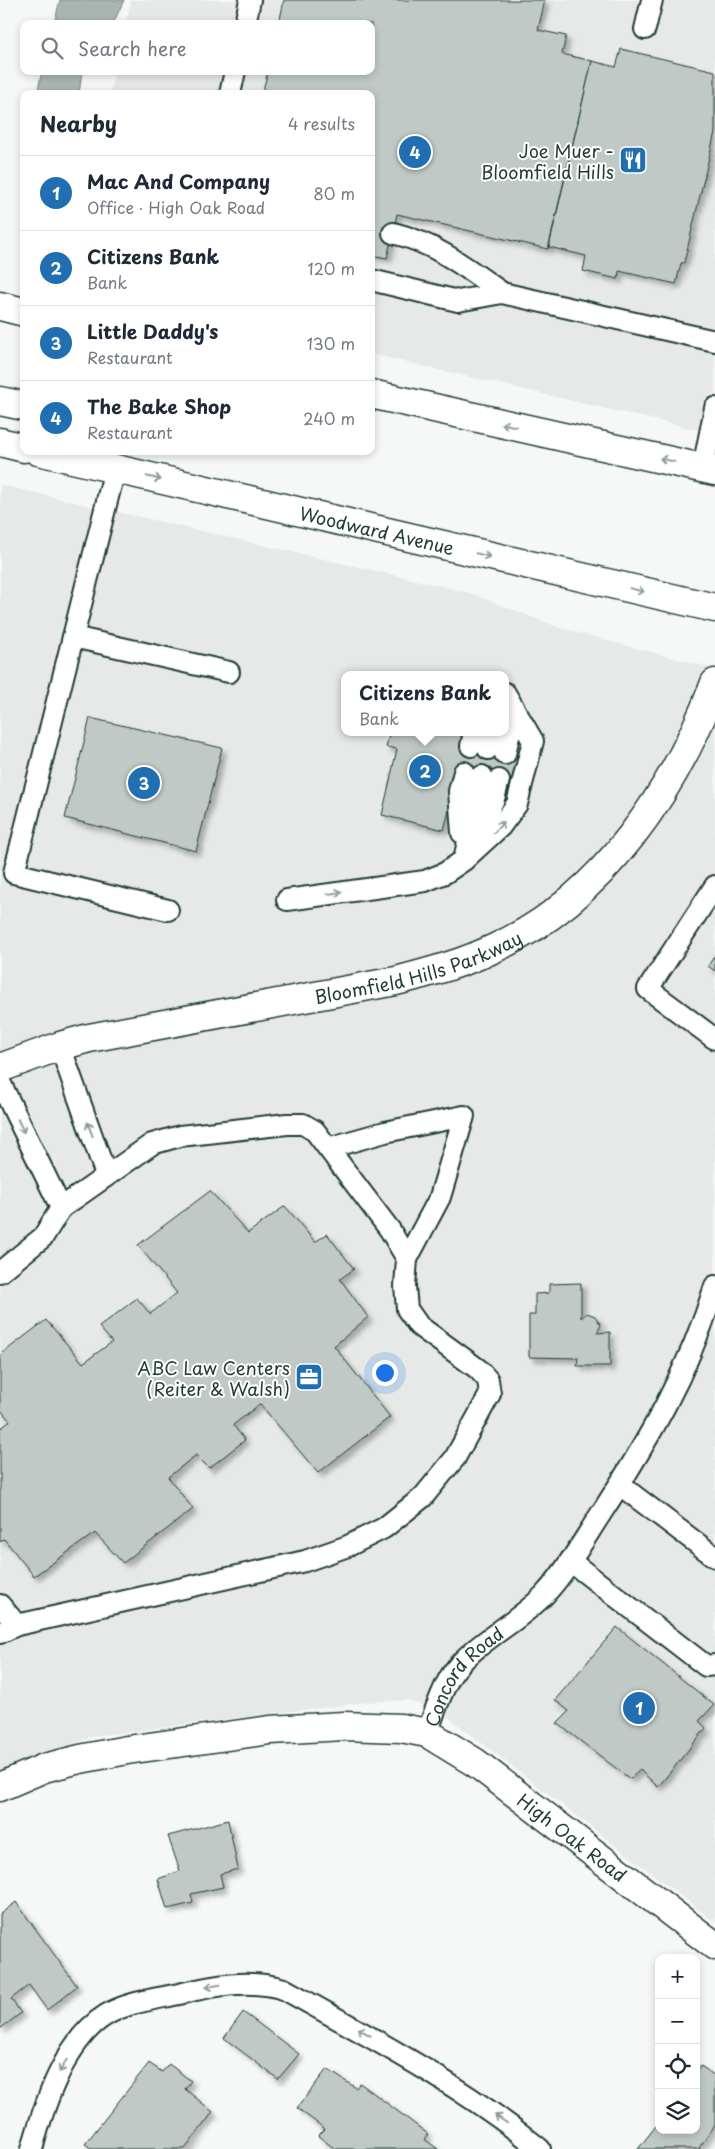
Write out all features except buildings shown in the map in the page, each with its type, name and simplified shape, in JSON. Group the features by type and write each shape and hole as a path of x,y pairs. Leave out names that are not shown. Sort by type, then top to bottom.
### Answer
{"street":[{"path":"0,306 20,311"},
{"path":"375,395 709,470"},
{"path":"0,401 20,405"},
{"path":"0,442 20,447"},
{"name":"Woodward Avenue","path":"55,455 715,608"},
{"name":"Bloomfield Hills Parkway","path":"0,1068 60,1046 120,1032 396,981 434,972 498,947 550,915 577,894 621,848 653,806 687,748 715,684"},
{"name":"Concord Road","path":"0,1787 44,1768 80,1759 127,1750 270,1730 344,1726 401,1728 427,1733"},
{"name":"High Oak Road","path":"427,1733 476,1763 715,1946"}],"lane":[{"path":"246,20 250,0"},
{"path":"645,29 652,0"},
{"path":"231,90 234,75"},
{"path":"393,233 415,238 437,248 502,293 715,341"},
{"path":"375,281 458,301 502,293"},
{"path":"709,470 715,408"},
{"path":"115,469 14,873 168,910"},
{"path":"73,637 229,672"},
{"path":"286,900 425,881 445,873 464,860 500,827 517,804 533,741 509,702"},
{"path":"486,743 510,736 509,728"},
{"path":"464,860 482,776"},
{"path":"715,886 648,988 715,1039"},
{"path":"60,1046 106,1175"},
{"path":"0,1082 61,1208"},
{"path":"0,1604 9,1629 304,1561 348,1546 384,1528 423,1497 456,1458 490,1394 488,1380 478,1370 419,1326 406,1309 405,1286 407,1259 440,1197 464,1116 385,1132 328,1148"},
{"path":"0,1272 43,1237 61,1208 152,1144 180,1136 287,1124 303,1124 315,1131 390,1230 407,1259"},
{"name":"Concord Road","path":"427,1733 447,1684 460,1664 522,1616 547,1592 570,1561 620,1485 673,1395 686,1366 715,1286"},
{"path":"620,1485 715,1557"},
{"path":"570,1561 706,1666 715,1664"},
{"path":"32,2149 56,2079 91,2026 107,2014 126,2006 210,1986 247,1982 265,1983 284,1988 386,2044 505,2121 540,2149"}],"shaded area":[{"path":"60,0 124,0 115,20 55,20"},
{"path":"131,0 715,0 715,434 375,355 375,90 111,90 114,75 375,75 375,20 127,20"},
{"path":"41,75 81,75 80,90 38,90"},
{"path":"0,485 467,592 560,628 715,669 715,1922 444,1714 408,1700 366,1702 94,1736 0,1774"}],"place":[{"name":"The Bake Shop","path":"415,152"},
{"name":"Joe Muer - Bloomfield Hills","path":"633,160"},
{"name":"Citizens Bank","path":"425,771"},
{"name":"Little Daddy's","path":"144,783"},
{"name":"ABC Law Centers (Reiter & Walsh)","path":"309,1377"},
{"name":"Mac And Company","path":"639,1708"}]}
